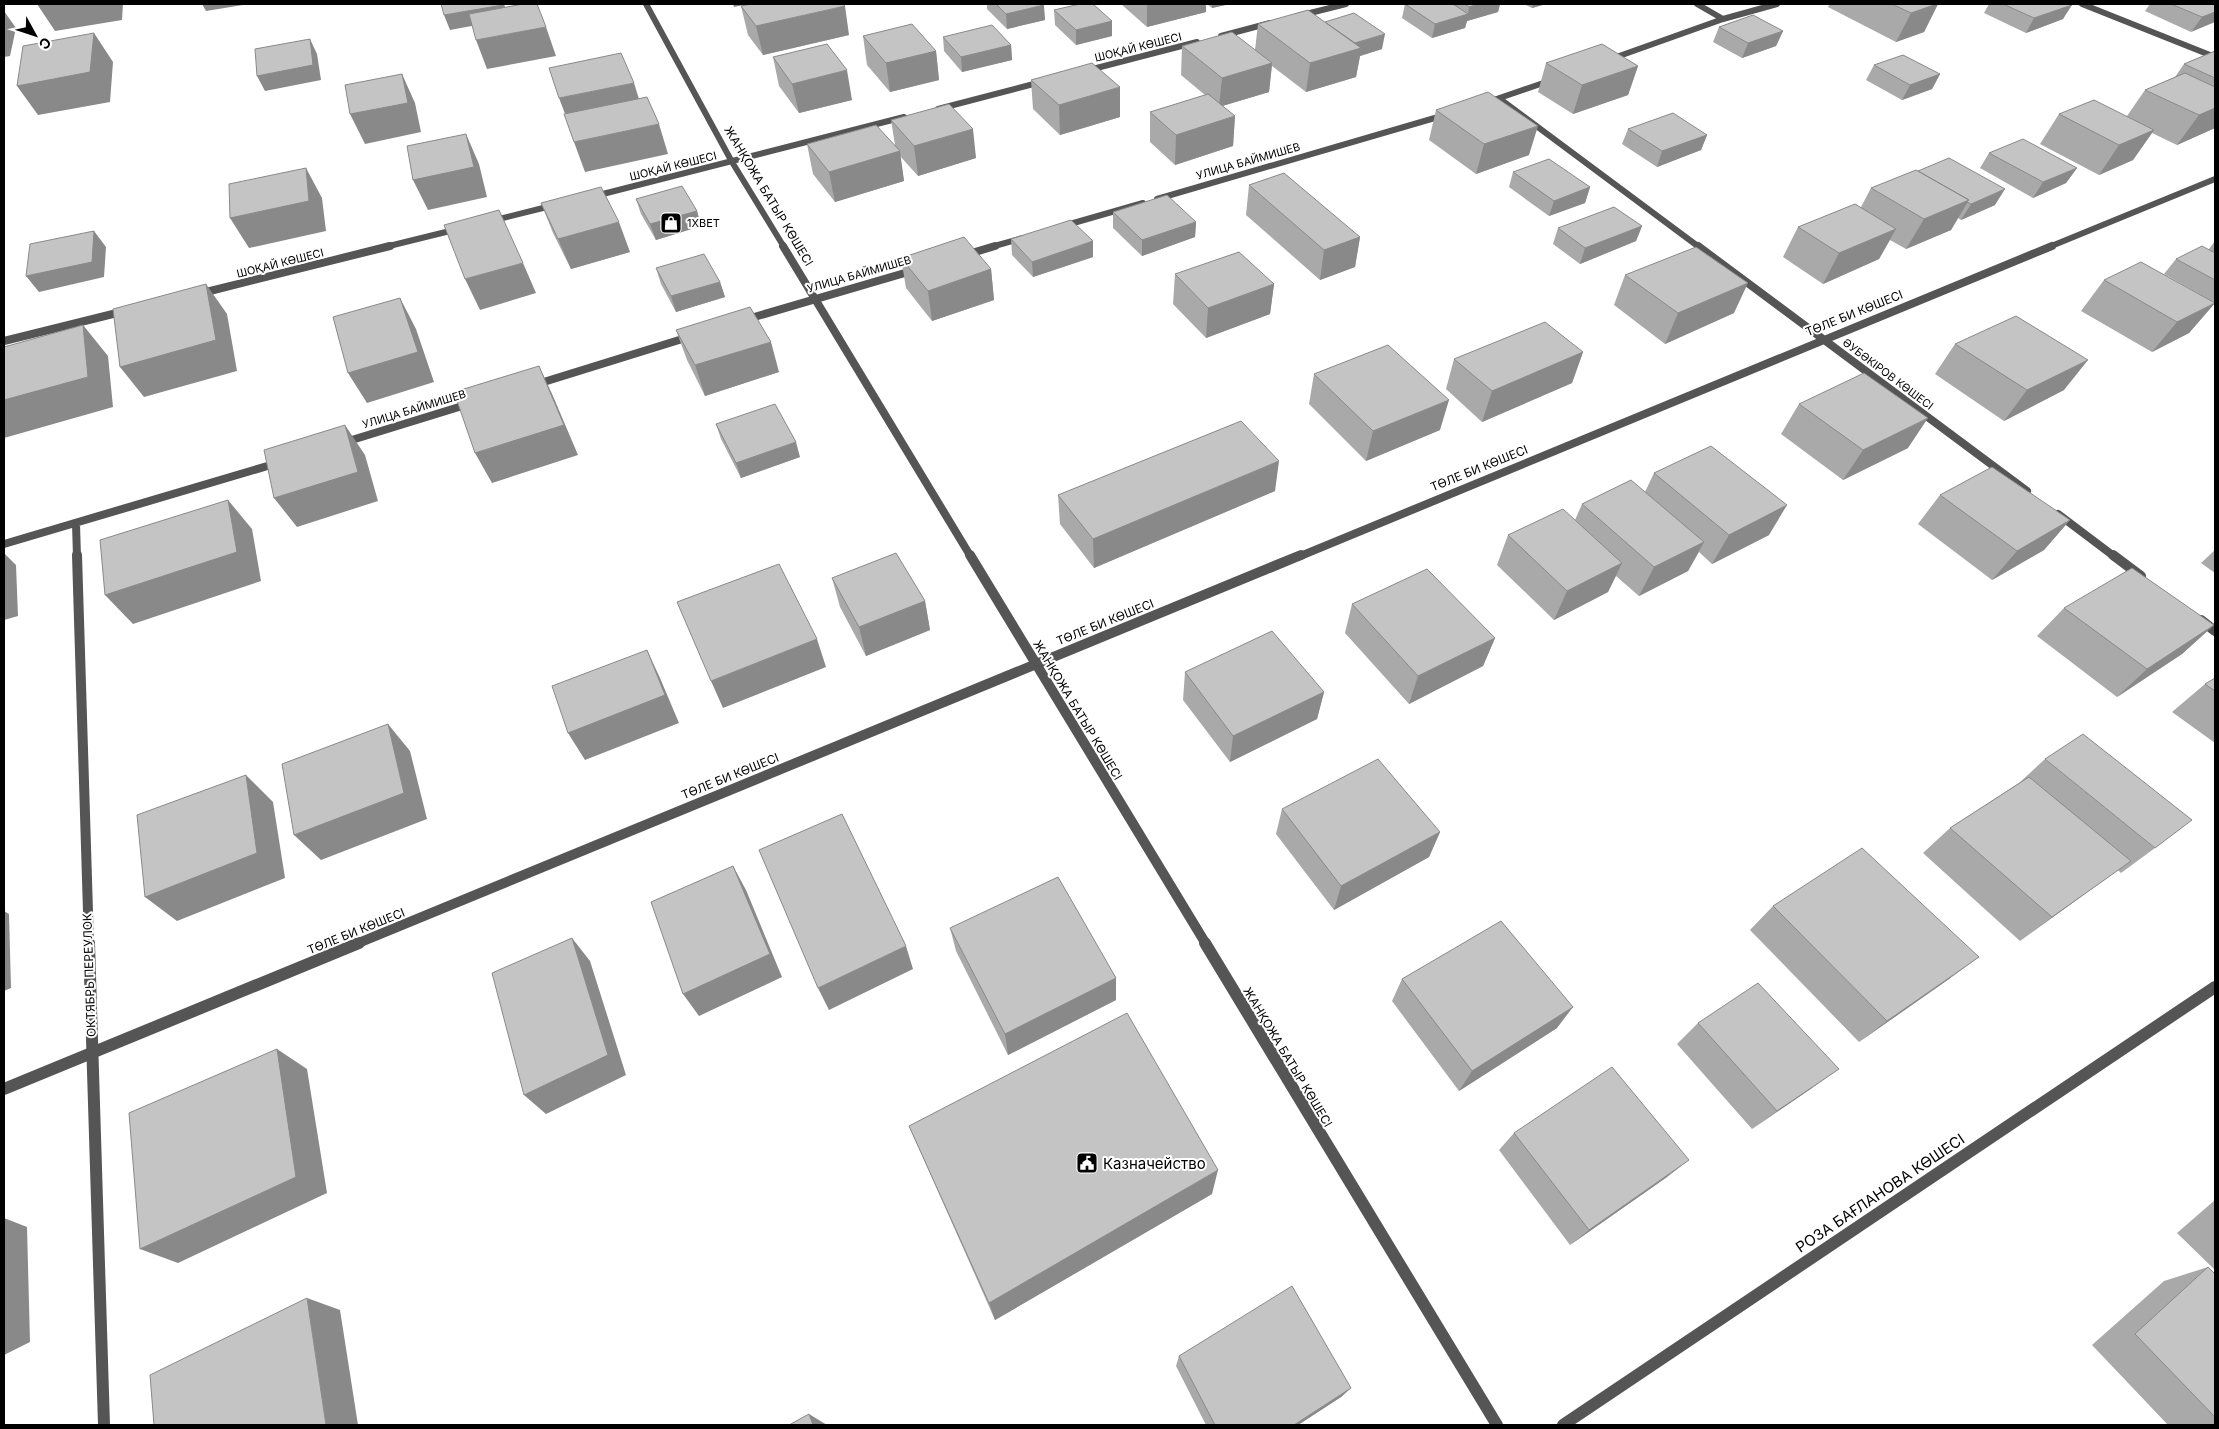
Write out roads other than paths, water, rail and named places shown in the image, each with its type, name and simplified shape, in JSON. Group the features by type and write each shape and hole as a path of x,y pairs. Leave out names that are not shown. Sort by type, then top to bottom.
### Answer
{"street":[{"name":"ЖАНҚОЖА БАТЫР КӨШЕСІ","path":"646,4 732,162 1497,1425"},
{"path":"1288,19 1346,4"},
{"path":"1697,4 1723,19"},
{"path":"1602,62 1723,19 1777,4"},
{"path":"2082,4 2215,58"},
{"path":"1211,38 1279,21"},
{"name":"ШОҚАЙ КӨШЕСІ","path":"1077,73 1202,41"},
{"path":"1481,104 1565,76"},
{"path":"933,110 1048,80"},
{"name":"ӘУБӘКІРОВ КӨШЕСІ","path":"1500,99 2031,494"},
{"name":"УЛИЦА БАЙМИШЕВ","path":"1053,229 1452,113"},
{"name":"ШОҚАЙ КӨШЕСІ","path":"586,198 914,115"},
{"name":"ТӨЛЕ БИ КӨШЕСІ","path":"4,1089 2215,179"},
{"path":"479,224 567,203"},
{"name":"ШОҚАЙ КӨШЕСІ","path":"188,296 470,226"},
{"path":"958,257 1034,235"},
{"name":"УЛИЦА БАЙМИШЕВ","path":"739,322 920,268"},
{"path":"4,342 130,310"},
{"path":"521,388 701,333"},
{"name":"УЛИЦА БАЙМИШЕВ","path":"332,446 483,400"},
{"path":"4,544 294,458"},
{"path":"2047,506 2151,583"},
{"name":"ОКТЯБРЬ ПЕРЕУЛОК","path":"76,524 104,1425"},
{"path":"2191,613 2215,630"},
{"name":"РОЗА БАҒЛАНОВА КӨШЕСІ","path":"1563,1425 2215,987"}],"place":[{"name":"1XBET","path":"671,223"},
{"name":"Казначейство","path":"1087,1163"}]}
